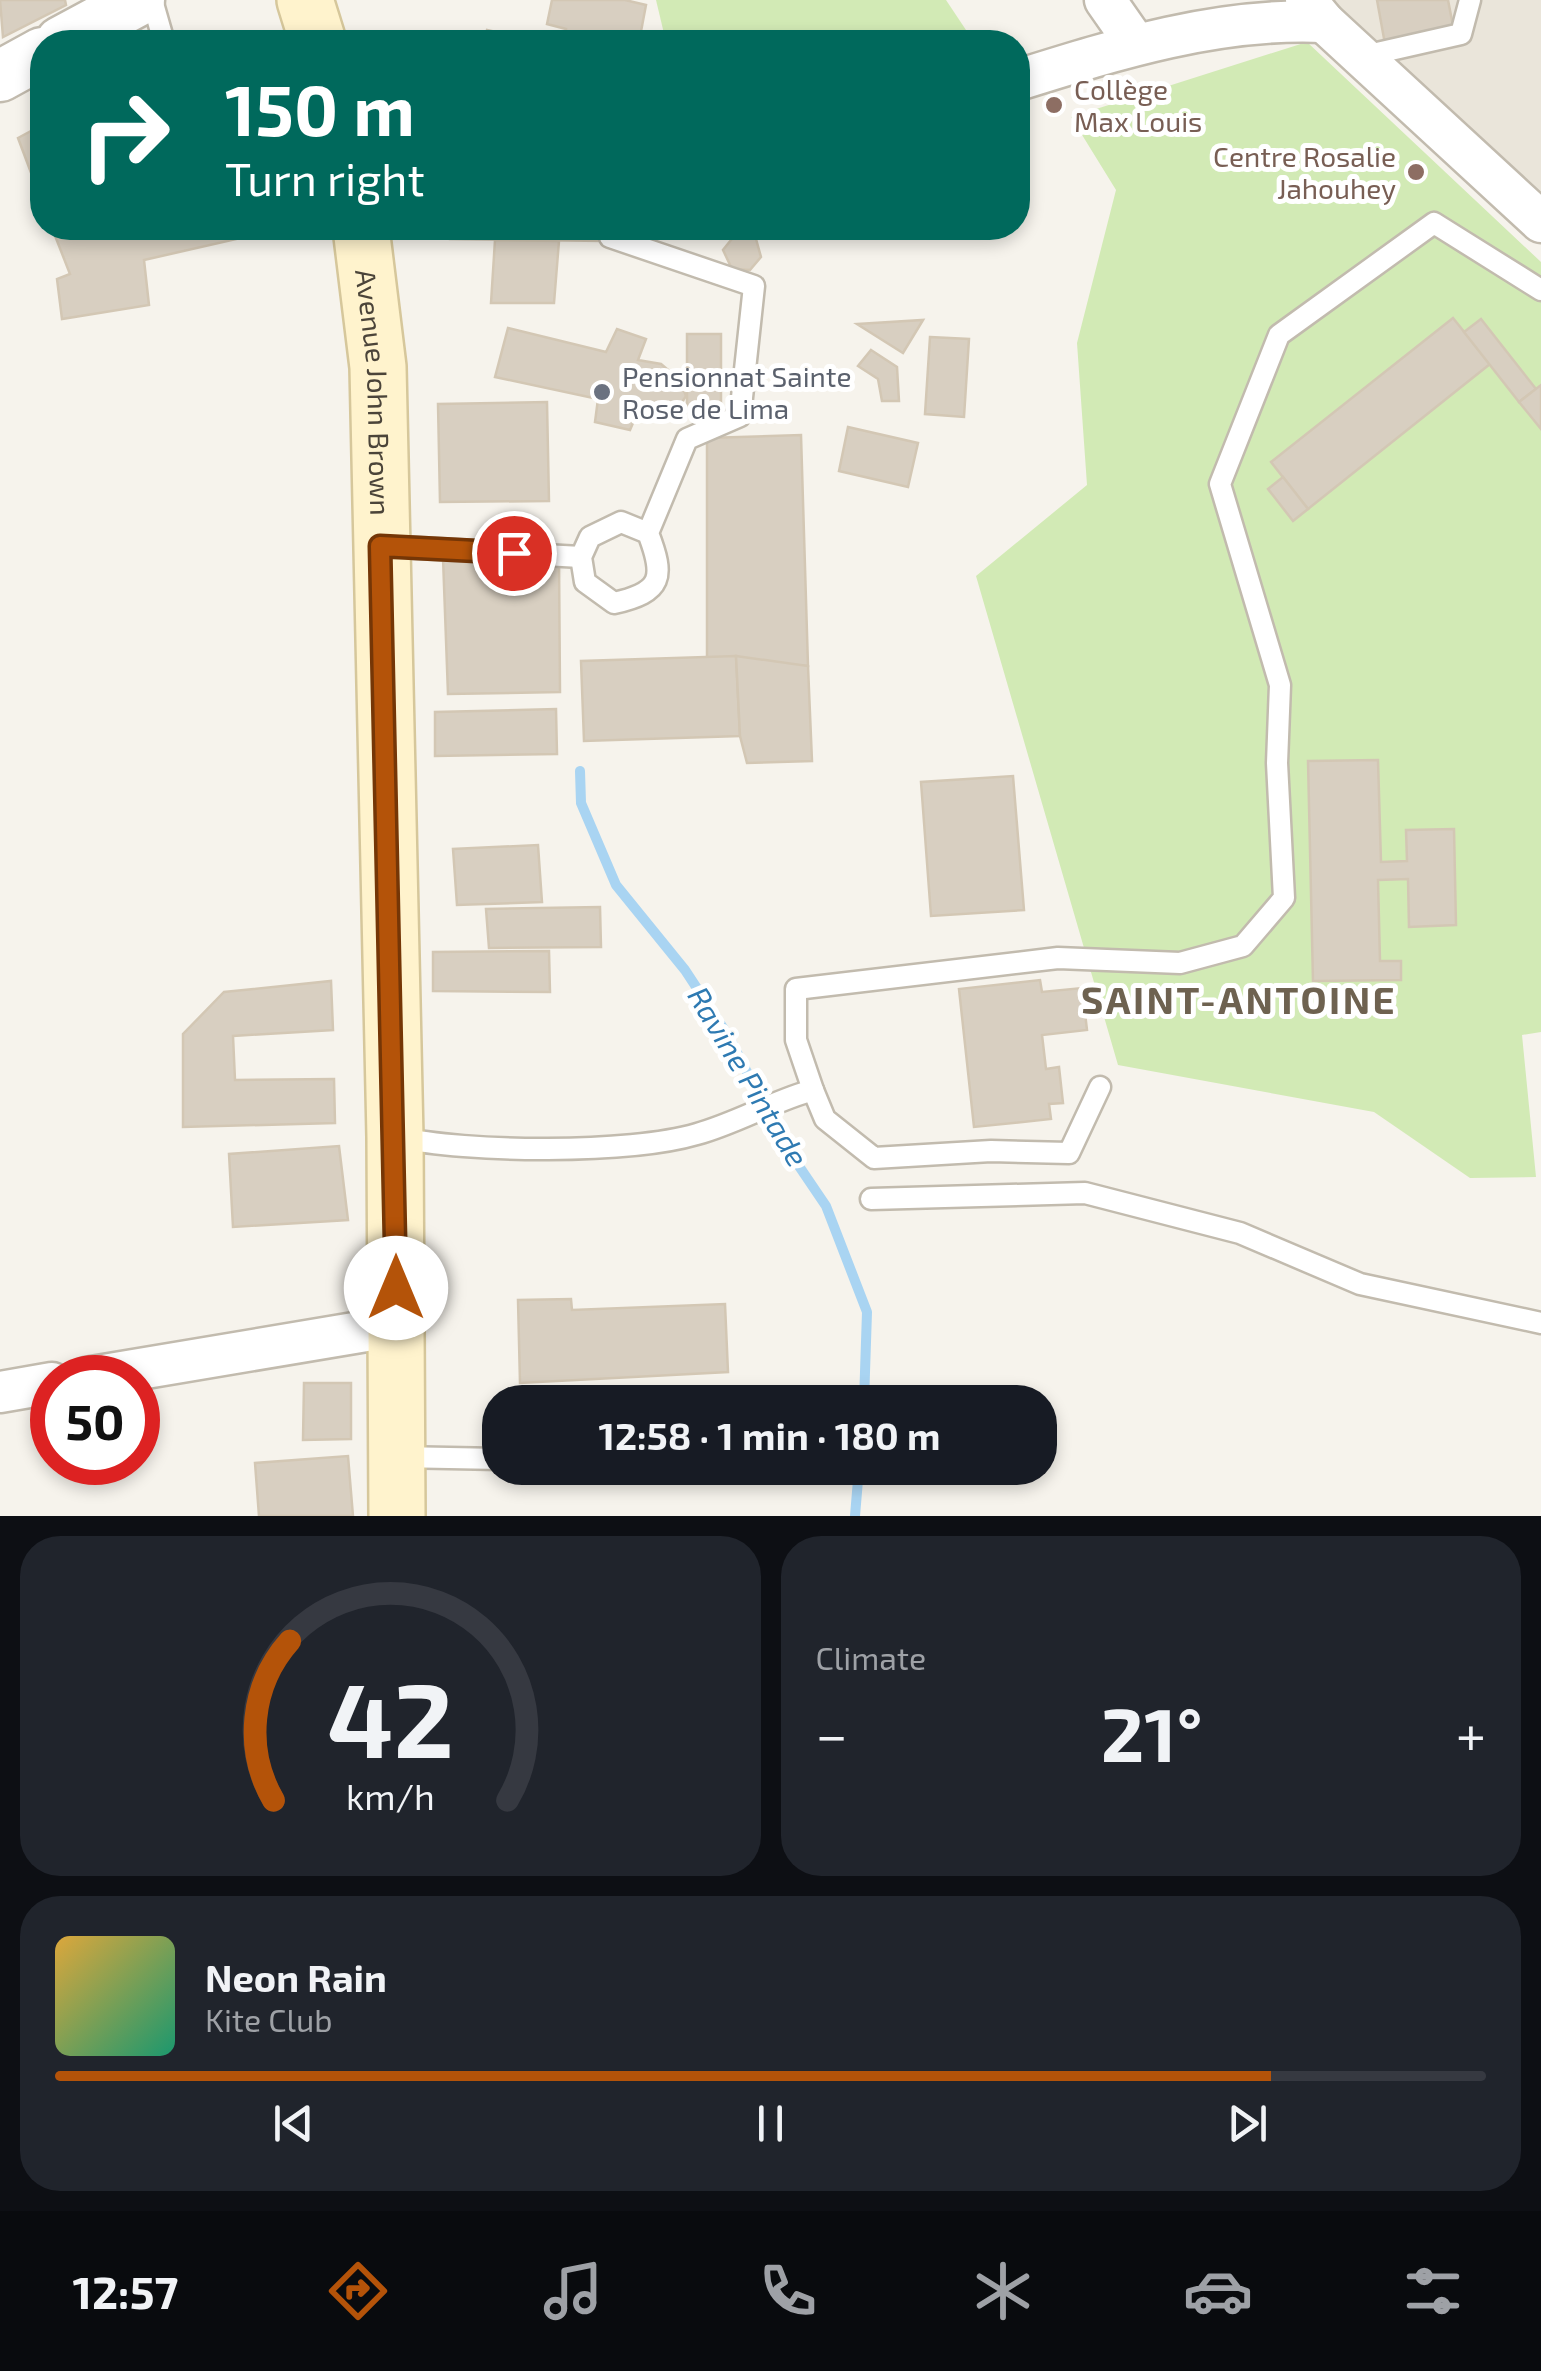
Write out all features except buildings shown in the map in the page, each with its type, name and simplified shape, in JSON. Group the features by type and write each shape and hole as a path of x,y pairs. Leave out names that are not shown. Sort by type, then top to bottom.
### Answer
{"main road":[{"path":"305,0 314,30"},
{"name":"Avenue John Brown","path":"362,240 378,367 395,1137 397,1516"}],"street":[{"path":"84,30 140,0"},
{"path":"1104,0 1134,43"},
{"path":"1030,76 1134,43 1315,11 1541,222"},
{"path":"0,76 30,59"},
{"path":"160,1366 396,1326"},
{"path":"0,1392 30,1387"}],"lane":[{"path":"152,0 161,30"},
{"path":"1364,56 1462,34 1470,0"},
{"path":"1100,1087 1069,1154 990,1151 874,1158 825,1119 805,1092 796,1040 796,989 1058,958 1180,963 1244,946 1284,898 1278,763 1280,685 1220,484 1279,335 1434,223 1541,290"},
{"path":"619,240 754,286 740,416 687,439 648,533 661,565 654,587 644,597 614,603 585,582 580,556 590,536 621,522 648,533"},
{"path":"380,546 580,556"},
{"path":"395,1137 428,1144 505,1148 621,1144 697,1134 805,1092"},
{"path":"871,1198 1085,1192 1240,1232 1360,1284 1541,1323"},
{"path":"396,1457 482,1459"}],"shaded area":[{"path":"1321,0 1541,0 1541,202"}],"green space":[{"path":"656,0 946,0 966,30 663,30"},
{"path":"1307,42 1541,262 1541,1032 1522,1035 1536,1177 1470,1178 1374,1112 1118,1065 976,576 1087,485 1077,343 1116,190 1071,117"}],"waterway":[{"name":"Ravine Pintade","path":"580,771 581,803 616,885 685,970 729,1037 784,1144 826,1206 867,1312 865,1385"},
{"name":"Ravine Pintade","path":"855,1516 858,1485"}],"place":[{"name":"Collège Max Louis","path":"1054,105"},
{"name":"Centre Rosalie Jahouhey","path":"1416,172"},
{"name":"Pensionnat Sainte Rose de Lima","path":"602,392"}],"district":[{"name":"SAINT-ANTOINE","path":"1239,999"}],"route":[{"path":"396,1288 380,546 514,553"}]}
